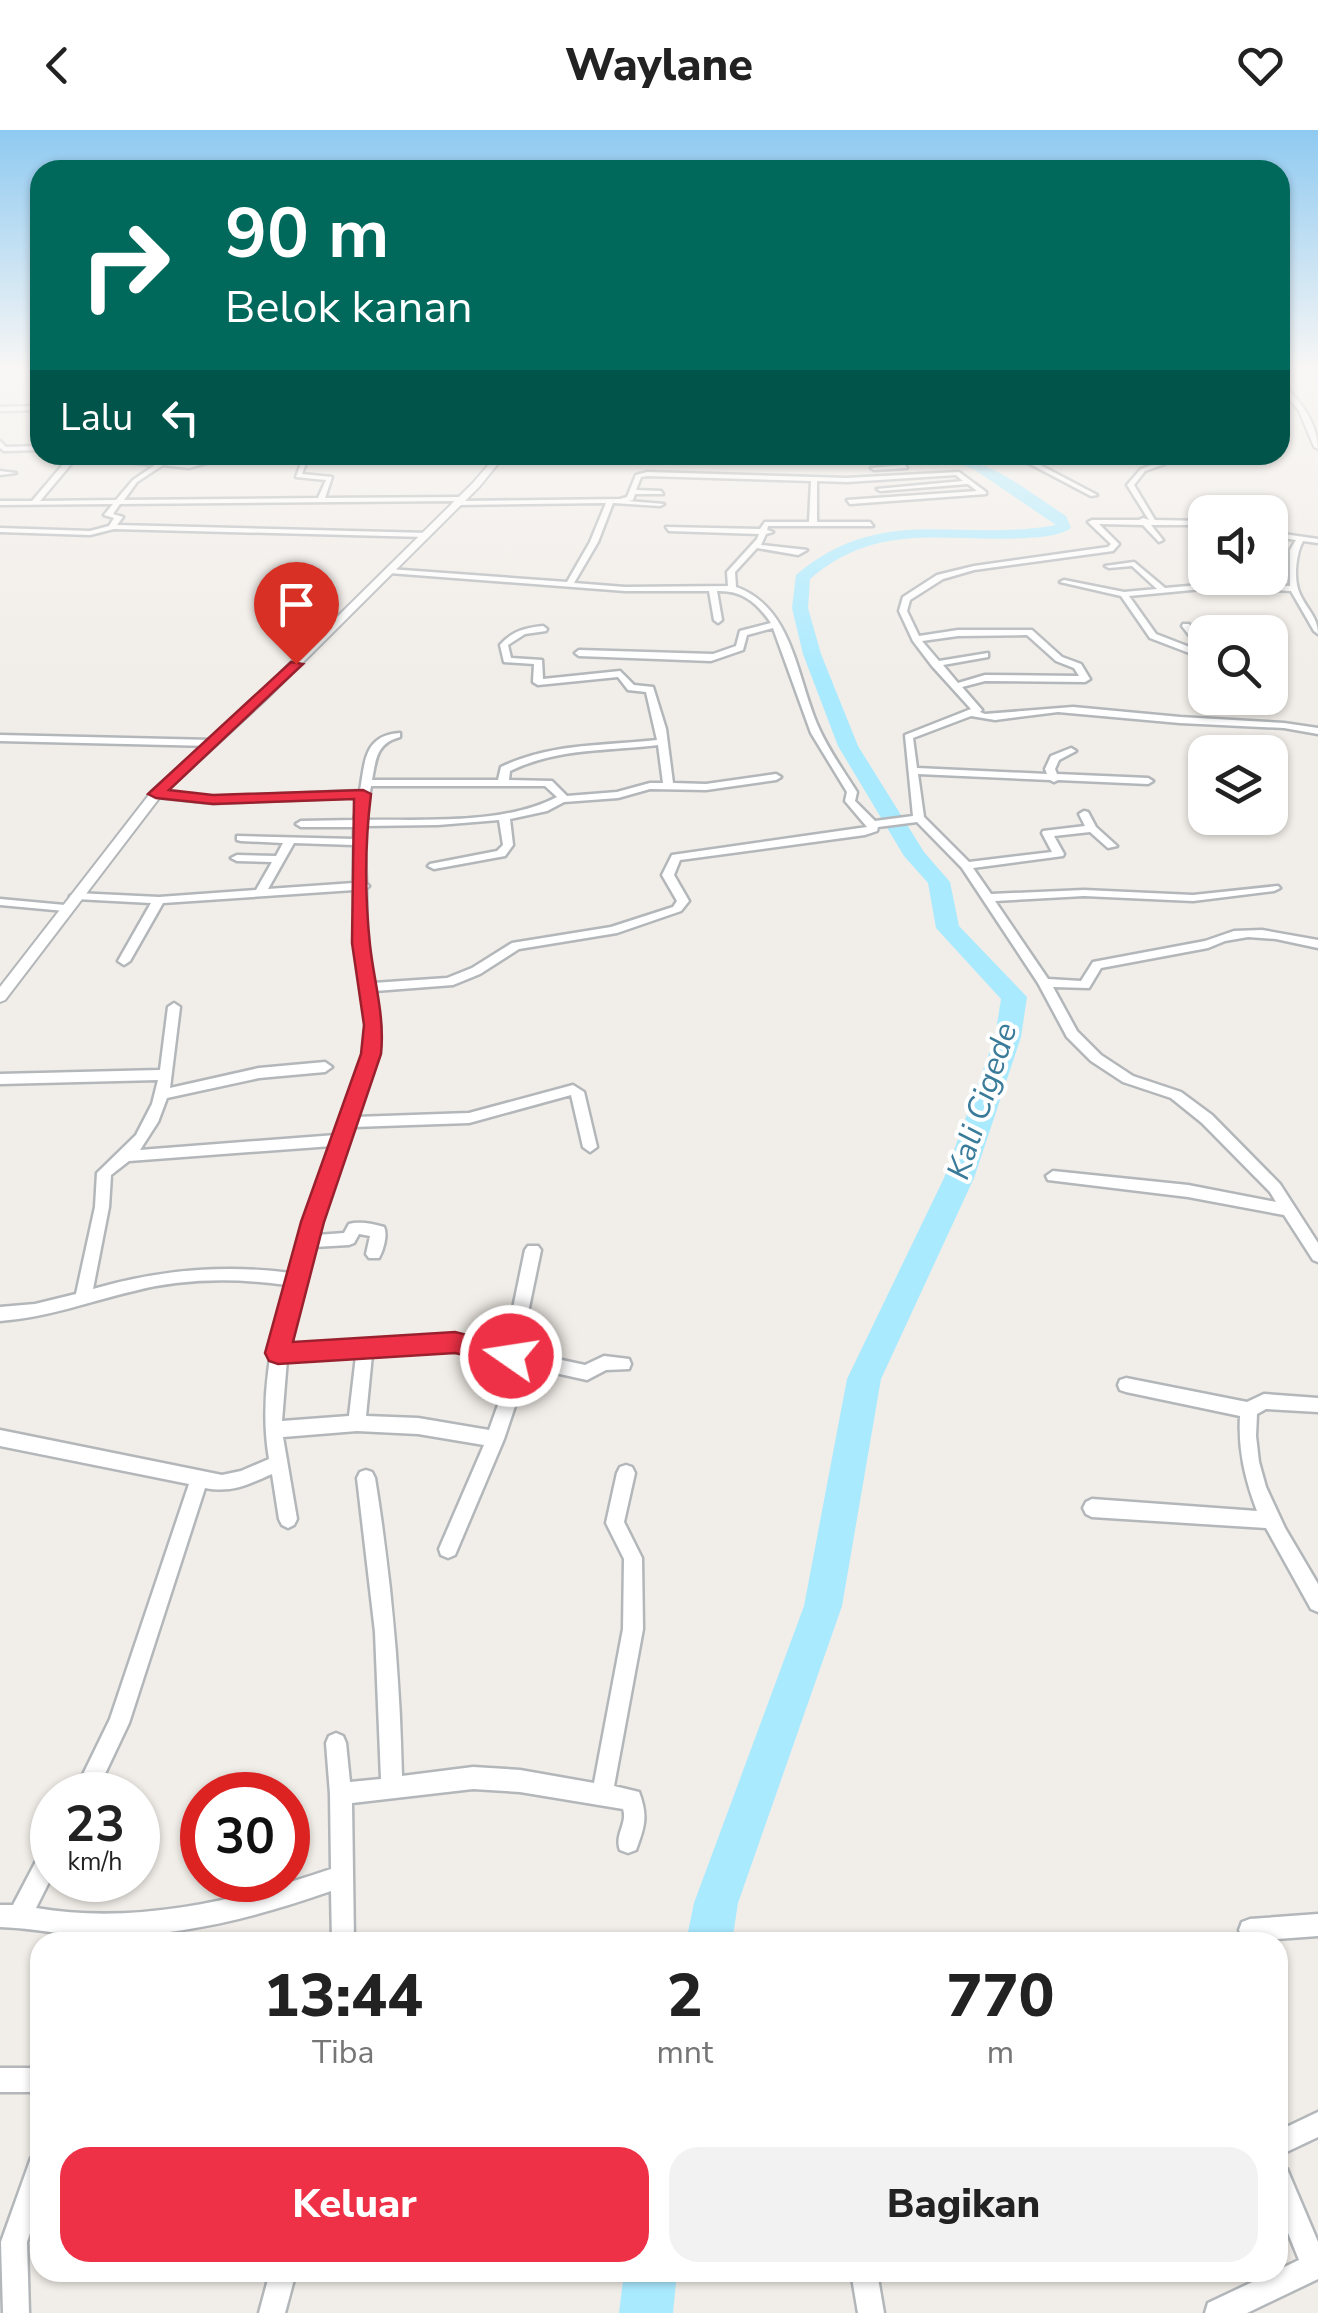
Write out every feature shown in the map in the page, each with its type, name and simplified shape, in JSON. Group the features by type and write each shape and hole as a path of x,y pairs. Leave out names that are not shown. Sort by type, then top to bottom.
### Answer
{"street":[{"path":"35,502 61,472"},
{"path":"111,528 119,517 108,515 134,480 147,472"},
{"path":"300,472 298,476 330,478 321,500"},
{"path":"0,996 156,794 389,572 485,472"},
{"path":"874,472 880,500"},
{"path":"1049,472 1093,494"},
{"path":"1142,472 1130,485 1159,540"},
{"path":"0,473 13,473"},
{"path":"610,502 626,500 640,475 847,480 957,473 986,492 850,502"},
{"path":"774,479 774,498"},
{"path":"813,523 814,480"},
{"path":"847,480 849,524"},
{"path":"880,489 972,482"},
{"path":"633,492 661,494"},
{"path":"164,509 172,500"},
{"path":"0,504 321,500 660,504"},
{"path":"26,531 53,501"},
{"path":"569,585 594,542 610,502"},
{"path":"7,515 17,503"},
{"path":"127,528 136,519 158,518"},
{"path":"975,714 977,710 916,639 902,611 906,599 940,577 974,568 1102,552 1115,544 1092,522 1188,522"},
{"path":"732,588 731,572 756,546 768,523 870,524"},
{"path":"0,530 90,533 127,528 425,534"},
{"path":"669,529 833,534"},
{"path":"1288,537 1318,541"},
{"path":"1300,539 1294,550 1294,588 1314,613 1313,628 1318,631"},
{"path":"756,546 770,548"},
{"path":"1109,566 1134,564 1164,591"},
{"path":"389,572 569,585 732,588 754,597 776,624 813,727 852,792 850,801 877,824"},
{"path":"1112,577 1153,636 1188,646"},
{"path":"1064,582 1079,580 1126,593 1188,588"},
{"path":"1288,587 1294,588"},
{"path":"713,588 718,620"},
{"path":"665,664 718,657 740,648 743,633 776,624"},
{"path":"543,629 521,632 506,641 509,661 539,662 539,683 620,674 631,688 650,689 663,742 668,785"},
{"path":"916,639 958,633 1029,632 1059,660 1078,666 1085,679 985,678 958,686"},
{"path":"579,654 718,657"},
{"path":"936,664 986,656"},
{"path":"1318,731 1296,726 1043,710 992,719 975,714 908,736 916,819 966,866 1044,983 1055,1009 1086,1050 1128,1078 1176,1096 1207,1119 1275,1188 1318,1256"},
{"path":"288,1518 273,1430 278,1353 308,1241 371,1054 374,1025 361,943 359,822 372,748 397,735"},
{"path":"0,738 212,743"},
{"path":"503,784 505,769 522,761 573,750 663,742"},
{"path":"1054,779 1050,769 1055,758 1071,751"},
{"path":"913,770 979,770 1054,779 1148,781"},
{"path":"301,824 504,816 544,811 561,799 618,795 668,785 706,787 776,777"},
{"path":"156,794 213,800 364,789 548,783 561,799"},
{"path":"1084,814 1092,829 1112,846"},
{"path":"434,866 501,854 508,844 504,816"},
{"path":"369,987 449,982 516,946 613,930 677,909 683,900 668,875 676,857 865,832 877,824 916,819"},
{"path":"966,866 1056,855 1059,854 1047,834 1092,829"},
{"path":"241,838 359,842"},
{"path":"261,891 290,840"},
{"path":"237,858 280,859"},
{"path":"76,896 159,900 363,886"},
{"path":"986,898 1084,893 1193,898 1274,888"},
{"path":"124,961 159,900"},
{"path":"0,902 66,908"},
{"path":"1044,983 1085,984 1097,965 1208,944 1221,936 1262,933 1318,944"},
{"path":"83,1300 99,1228 105,1171 126,1156 154,1116 166,1075 174,1007"},
{"path":"162,1094 260,1073 324,1067"},
{"path":"0,1079 166,1075"},
{"path":"346,1122 468,1118 572,1090 576,1092 590,1147"},
{"path":"126,1156 340,1140"},
{"path":"1053,1176 1188,1191 1290,1210"},
{"path":"308,1241 344,1242 355,1227 375,1228 380,1231 374,1254"},
{"path":"448,1549 495,1438 517,1357 533,1250"},
{"path":"0,1314 83,1300 168,1278 251,1273 297,1280"},
{"path":"278,1353 455,1343 587,1373 604,1362 623,1364"},
{"path":"358,1423 366,1347"},
{"path":"1126,1385 1248,1410 1264,1401 1318,1406"},
{"path":"1248,1410 1252,1476 1270,1520 1318,1602"},
{"path":"273,1430 358,1423 418,1426 495,1438"},
{"path":"0,1438 121,1460 199,1480 232,1482 276,1464"},
{"path":"602,1795 632,1629 633,1558 615,1523 626,1473"},
{"path":"366,1478 384,1592 392,1787"},
{"path":"95,1772 119,1724 199,1480"},
{"path":"1092,1508 1270,1520"},
{"path":"336,1743 344,1932"},
{"path":"340,1794 474,1778 520,1781 632,1800 635,1804 628,1842"},
{"path":"90,1932 211,1915 270,1902 342,1876"},
{"path":"30,1886 10,1916 79,1932"},
{"path":"1250,1930 1318,1925"},
{"path":"0,2080 30,2080"},
{"path":"1288,2139 1318,2124"},
{"path":"16,2313 7,2242 30,2190"},
{"path":"1288,2200 1315,2258 1312,2268 1288,2281"},
{"path":"272,2313 280,2282"},
{"path":"866,2282 871,2313"},
{"path":"1218,2313 1286,2282"}],"waterway":[{"name":"Kali Cigede","path":"711,1932 716,1903 823,1606 864,1379 959,1178 1008,1037 1014,997 948,928 939,882 915,856 848,746 812,654 800,608 802,578 840,550 878,536 1039,533 1064,528 1061,519 988,472"},
{"name":"Kali Cigede","path":"646,2313 650,2282"}],"route":[{"path":"296,664 156,794 237,800 363,794 359,822 361,943 374,1025 371,1054 313,1222 278,1353 455,1343 511,1356"}]}
